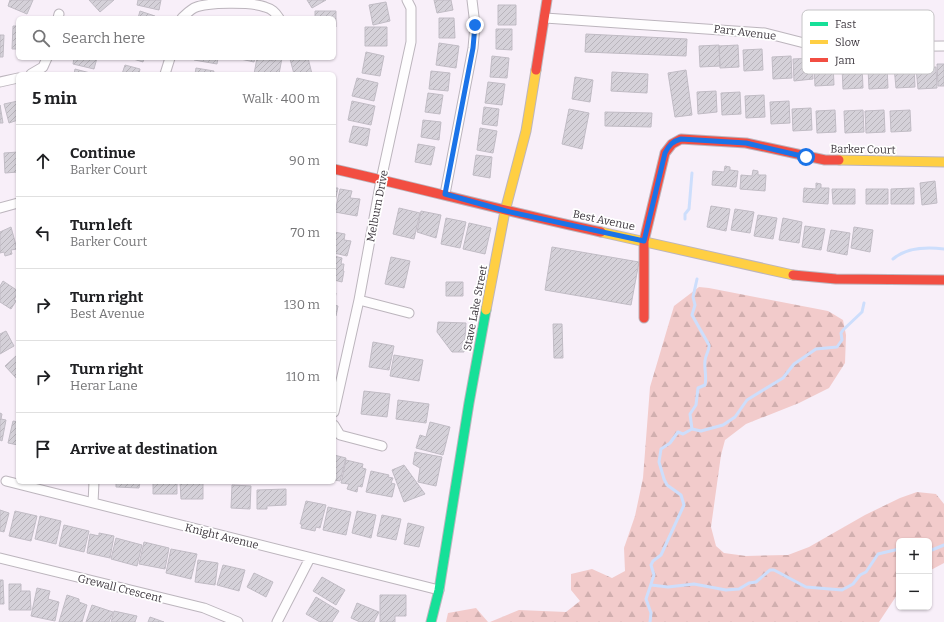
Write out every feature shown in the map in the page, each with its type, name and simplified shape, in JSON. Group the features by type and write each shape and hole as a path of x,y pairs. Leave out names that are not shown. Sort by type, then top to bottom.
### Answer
{"street":[{"name":"Melburn Drive","path":"336,387 359,300 381,180 411,42 411,8 408,0"},
{"path":"445,194 473,48 475,25 472,0"},
{"name":"Stave Lake Street","path":"431,622 438,590 469,403 506,211 526,131 547,0"},
{"path":"184,16 187,12 202,6 254,4 264,6 274,11 278,16"},
{"name":"Parr Avenue","path":"545,18 765,33 802,42"},
{"name":"Parr Avenue","path":"934,46 944,46"},
{"path":"35,72 43,67 46,60"},
{"path":"166,72 170,60"},
{"path":"0,82 16,78"},
{"name":"Barker Court","path":"644,241 665,153 670,145 676,140 681,139 746,143 825,160 944,162"},
{"name":"Best Avenue","path":"336,169 445,194 506,211 802,277 836,279 944,280"},
{"path":"0,208 16,204"},
{"path":"644,241 644,318"},
{"path":"359,300 409,313"},
{"path":"336,428 340,435 382,446"},
{"name":"Knight Avenue","path":"6,480 16,483"},
{"name":"Knight Avenue","path":"21,484 310,558 374,572 438,590"},
{"path":"93,503 94,484"},
{"name":"Grewall Crescent","path":"0,558 204,608 238,622"},
{"path":"277,622 310,558"}],"green space":[{"path":"699,287 828,311 843,320 846,335 845,363 829,388 799,403 746,424 725,440 721,455 711,527 716,546 724,553 746,556 788,555 809,547 865,515 900,498 917,492 936,494 944,504 944,563 932,569 932,538 896,538 896,596 879,622 490,622 519,610 566,612 580,601 571,590 571,574 592,569 612,578 625,571 624,548 635,516 643,478 650,387 674,306"},
{"path":"476,608 488,622 446,622 448,613"}],"building":[{"path":"10,0 33,0 27,14 8,6"},
{"path":"89,0 114,0 100,12"},
{"path":"138,0 161,0 159,10 137,5"},
{"path":"307,0 326,0 312,8"},
{"path":"434,0 451,0 453,10 437,13"},
{"path":"386,2 390,21 373,25 369,5"},
{"path":"498,5 516,5 516,25 498,25"},
{"path":"140,11 155,16 139,16"},
{"path":"315,11 336,11 336,16 315,16"},
{"path":"439,18 454,18 455,38 439,38"},
{"path":"13,26 16,26 16,49 12,49"},
{"path":"365,27 387,27 387,46 365,46"},
{"path":"496,29 512,29 512,50 496,49"},
{"path":"586,34 687,39 686,56 585,52"},
{"path":"0,35 4,35 3,57 0,57"},
{"path":"439,43 459,46 456,68 436,65"},
{"path":"719,45 720,66 700,67 699,46"},
{"path":"738,45 739,67 720,68 719,46"},
{"path":"762,49 763,70 744,71 743,50"},
{"path":"366,52 384,56 380,76 362,73"},
{"path":"492,56 509,58 507,78 490,77"},
{"path":"791,56 792,78 773,79 772,57"},
{"path":"793,59 802,59 802,74 813,74 813,79 794,81"},
{"path":"74,60 96,60 94,69 73,64"},
{"path":"194,60 218,60 217,64"},
{"path":"257,60 282,60 279,72 254,72"},
{"path":"290,60 308,60 312,72 293,72"},
{"path":"937,64 944,64 944,86 938,86"},
{"path":"125,65 140,69 139,72 123,72"},
{"path":"934,67 936,67 937,88 918,89 917,74 934,74"},
{"path":"196,68 214,71 214,72 195,72"},
{"path":"75,69 86,72 74,72"},
{"path":"686,70 692,115 675,117 668,73"},
{"path":"431,71 450,73 448,91 429,89"},
{"path":"612,72 648,74 647,93 611,91"},
{"path":"814,74 833,74 834,85 815,86"},
{"path":"842,74 862,74 863,88 843,89"},
{"path":"868,74 887,74 888,88 869,89"},
{"path":"895,74 914,74 915,87 896,88"},
{"path":"575,77 593,80 590,102 572,99"},
{"path":"357,78 378,83 374,101 352,96"},
{"path":"488,82 505,84 502,105 485,103"},
{"path":"716,91 717,112 698,114 697,92"},
{"path":"740,92 741,114 722,115 721,93"},
{"path":"428,93 443,95 440,114 425,112"},
{"path":"764,95 765,117 746,118 745,96"},
{"path":"16,101 16,121 9,123 4,104"},
{"path":"352,101 375,106 371,125 348,120"},
{"path":"789,101 790,123 771,124 770,102"},
{"path":"0,105 3,123 0,123"},
{"path":"484,107 499,109 497,126 482,124"},
{"path":"811,108 812,130 793,131 792,109"},
{"path":"569,109 589,113 582,149 562,144"},
{"path":"835,110 836,132 817,133 816,111"},
{"path":"863,110 864,132 845,133 844,111"},
{"path":"884,110 885,132 866,133 865,111"},
{"path":"910,110 911,131 891,132 890,111"},
{"path":"605,112 652,113 651,127 605,126"},
{"path":"423,120 441,122 439,140 421,137"},
{"path":"353,126 370,129 367,146 349,142"},
{"path":"480,128 497,131 493,153 477,150"},
{"path":"418,144 435,147 431,165 415,162"},
{"path":"16,152 16,172 5,173 4,153"},
{"path":"476,155 492,157 490,178 473,175"},
{"path":"725,166 730,167 730,170 738,171 736,187 712,185 713,171 724,172"},
{"path":"753,170 758,171 758,175 766,175 765,191 740,189 741,175 752,176"},
{"path":"935,181 937,203 922,205 920,183"},
{"path":"816,183 821,184 821,188 829,188 828,204 803,202 804,188 816,189"},
{"path":"914,188 914,204 891,204 891,189"},
{"path":"340,189 352,191 350,198 360,199 357,216 336,212"},
{"path":"832,189 855,189 855,204 833,204"},
{"path":"866,189 888,189 888,204 866,204"},
{"path":"711,206 730,209 726,231 707,227"},
{"path":"399,208 420,213 414,239 393,234"},
{"path":"735,209 754,212 750,233 731,230"},
{"path":"421,211 441,215 436,238 417,232"},
{"path":"758,215 777,218 773,239 754,236"},
{"path":"446,218 466,222 460,248 441,244"},
{"path":"783,218 802,222 799,243 779,240"},
{"path":"469,223 491,228 485,254 463,249"},
{"path":"805,226 825,229 821,250 802,247"},
{"path":"11,227 16,245 16,249 11,250 12,254 5,256 4,252 0,253 0,232"},
{"path":"854,227 873,230 870,252 851,248"},
{"path":"831,230 850,233 847,255 827,251"},
{"path":"336,232 345,234 344,240 351,241 347,256 336,253"},
{"path":"552,247 639,262 631,305 545,290"},
{"path":"336,256 342,258 341,264 344,264 342,282 336,280"},
{"path":"391,257 410,261 404,288 385,284"},
{"path":"3,281 16,290 14,300 16,301 11,309 0,302 0,286"},
{"path":"446,282 463,282 463,296 446,296"},
{"path":"336,306 338,306 336,316"},
{"path":"438,322 466,323 464,352 452,352 437,332"},
{"path":"553,324 562,324 563,358 554,358"},
{"path":"6,331 14,346 0,354 0,334"},
{"path":"373,342 394,346 389,370 369,367"},
{"path":"394,355 423,360 419,381 390,376"},
{"path":"16,356 16,378 5,366"},
{"path":"364,391 390,394 387,417 361,414"},
{"path":"398,400 429,404 426,423 396,419"},
{"path":"0,413 2,414 1,419 6,420 2,441 0,440"},
{"path":"13,421 16,422 16,445 8,443"},
{"path":"430,422 450,427 443,455 416,448 420,435 426,437"},
{"path":"415,452 442,457 436,486 418,482 420,468 413,464"},
{"path":"336,456 346,458 340,481 336,480"},
{"path":"346,460 363,464 362,468 366,469 362,487 358,486 357,492 347,489 349,484 341,483"},
{"path":"404,465 425,494 404,502 392,470"},
{"path":"371,471 389,475 388,477 393,478 391,483 395,484 392,497 366,492"},
{"path":"116,484 140,484 139,488 116,487"},
{"path":"153,484 177,484 177,494 153,494"},
{"path":"180,484 203,484 203,499 181,499"},
{"path":"232,485 251,486 250,509 231,508"},
{"path":"286,489 286,505 267,506 267,509 257,509 257,490"},
{"path":"306,501 326,505 320,528 316,527 315,531 301,528 302,524 300,524"},
{"path":"328,507 351,512 346,535 323,530"},
{"path":"0,510 9,513 4,532 0,531"},
{"path":"15,511 37,516 31,541 9,536"},
{"path":"357,511 376,515 371,538 352,533"},
{"path":"382,515 401,519 396,540 377,536"},
{"path":"40,516 61,521 56,544 35,539"},
{"path":"408,523 424,527 419,547 404,544"},
{"path":"64,525 89,531 84,552 59,546"},
{"path":"99,533 114,536 110,558 87,553 90,534 99,536"},
{"path":"116,538 142,545 137,566 111,559"},
{"path":"144,542 169,548 165,569 139,564"},
{"path":"171,549 197,554 191,579 166,573"},
{"path":"198,560 218,563 215,585 195,582"},
{"path":"223,565 245,570 239,591 217,585"},
{"path":"254,573 273,582 266,597 247,587"},
{"path":"322,577 345,590 336,605 313,591"},
{"path":"0,580 3,580 4,604 0,604"},
{"path":"9,584 21,584 21,591 30,591 31,610 9,610"},
{"path":"37,588 50,591 48,599 59,602 55,621 31,616"},
{"path":"67,595 79,599 79,602 87,605 82,622 59,622"},
{"path":"380,595 406,595 406,616 395,616 395,622 380,622"},
{"path":"316,597 339,611 332,622 320,622 306,614"},
{"path":"357,603 379,612 374,622 360,622 351,618"},
{"path":"92,605 113,612 109,622 86,622"},
{"path":"114,611 137,616 135,622 111,622"},
{"path":"150,617 164,622 148,622"}],"waterway":[{"path":"685,219 685,214 689,209 692,173"},
{"path":"893,259 904,252 911,250 924,248 944,249"},
{"path":"650,622 651,613 646,599 654,575 651,565 653,561 661,555 684,505 681,495 667,485 664,479 659,462 661,449 670,443 678,432 683,434 692,429 690,414 696,405 698,388 705,385 706,382 705,361 709,345 692,315 695,305 693,297 697,279"},
{"path":"692,429 701,431 723,425 735,417 747,400 783,378 794,364 816,349 837,347 842,340 841,333 862,312 864,303"},
{"path":"932,550 944,545"},
{"path":"651,585 668,587 694,584 726,590 739,589 749,583 756,582 770,570 774,570 806,587 842,590 853,584 860,575 866,572 878,554 896,550"}],"traffic: fast":[{"path":"431,622 439,590 469,403 486,310"}],"traffic: slow":[{"path":"486,310 505,211 526,131 536,70"},
{"path":"839,160 944,162"},
{"path":"601,232 793,275"}],"traffic: jam":[{"path":"536,70 547,0"},
{"path":"644,318 644,241 665,153 672,144 681,139 746,143 825,160 839,160"},
{"path":"336,169 601,232"},
{"path":"793,275 836,279 944,280"}],"route":[{"path":"475,25 473,48 445,194 506,211 644,241 665,153 670,145 676,140 681,139 746,143 806,157"}]}
